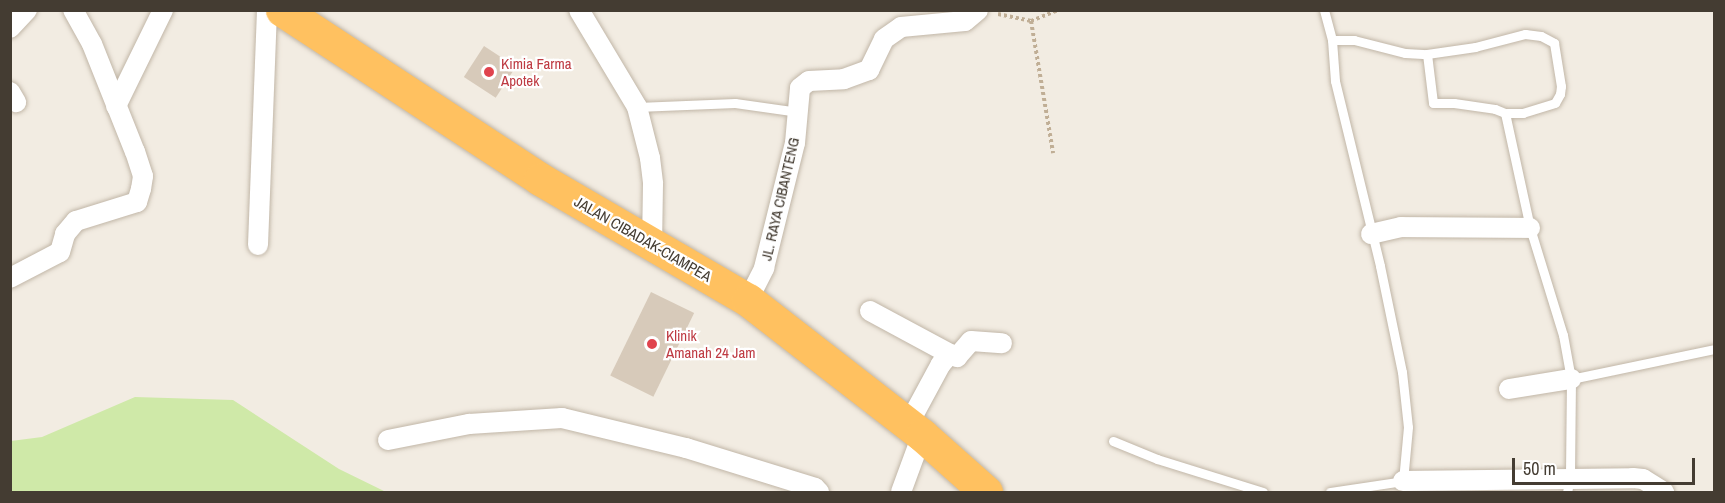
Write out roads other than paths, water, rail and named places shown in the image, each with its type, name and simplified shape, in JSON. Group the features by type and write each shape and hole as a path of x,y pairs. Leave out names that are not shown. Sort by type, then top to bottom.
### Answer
{"highway":[{"name":"JALAN CIBADAK-CIAMPEA","path":"282,10 540,179 748,300 915,430 986,492"}],"street":[{"path":"10,28 27,10"},
{"path":"10,278 60,252 65,234 76,220 137,202 143,176 92,44 73,10"},
{"path":"116,106 163,10"},
{"path":"258,245 267,10"},
{"path":"579,10 637,107 651,167 652,245"},
{"name":"JL. RAYA CIBANTENG","path":"748,300 764,268 795,143 802,85 809,81 859,76 869,70 884,39 901,27 965,21 985,12"},
{"path":"1371,234 1401,227 1530,228"},
{"path":"870,310 957,357 971,341 1002,343"},
{"path":"901,492 915,430 941,364 950,354"},
{"path":"1509,389 1571,379"},
{"path":"388,440 469,424 562,418 686,448 814,488 819,492"},
{"path":"1403,481 1568,486 1633,478 1643,479 1665,492"}],"lane":[{"path":"1324,10 1332,40 1335,81 1380,266 1406,401 1408,427 1403,481 1330,492"},
{"path":"1332,40 1354,40 1405,53 1426,54 1475,47 1526,34 1541,36 1554,42 1561,86 1560,94 1555,103 1523,113 1505,114 1464,104 1433,103 1426,54"},
{"path":"637,107 735,103 798,112"},
{"path":"1505,114 1530,228 1563,335 1571,379 1568,486"},
{"path":"1571,379 1714,349"},
{"path":"1113,441 1157,459 1263,492"}],"place":[{"name":"Kimia Farma Apotek","path":"489,72"},
{"name":"Klinik Amanah 24 Jam","path":"652,344"}]}
